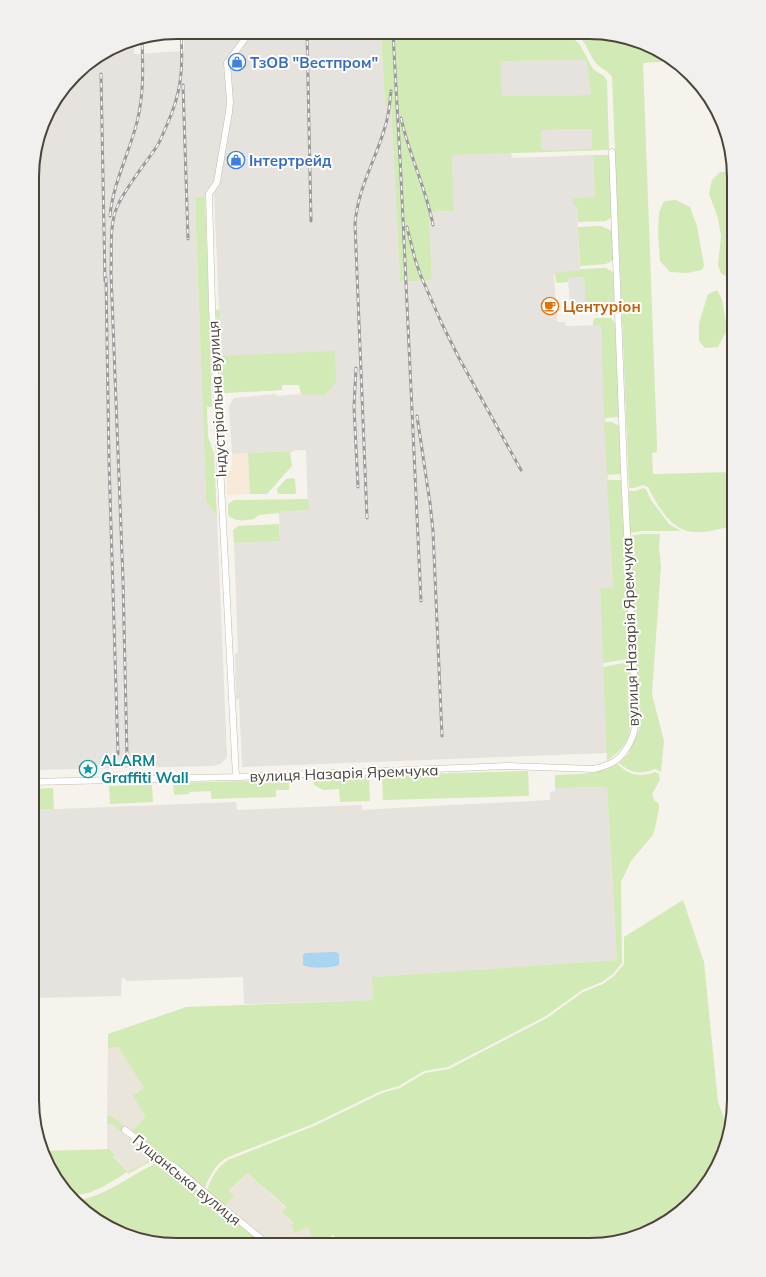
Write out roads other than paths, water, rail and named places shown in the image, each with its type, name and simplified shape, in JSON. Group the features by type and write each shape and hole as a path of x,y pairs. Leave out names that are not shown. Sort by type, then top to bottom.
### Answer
{"street":[{"name":"Індустріальна вулиця","path":"236,777 212,308 209,194 217,182 229,112 230,102 227,63 245,39"},
{"name":"вулиця Назарія Яремчука","path":"39,782 236,777 507,766 594,769 615,761 622,754 633,736 635,726 635,695 624,472 612,152"},
{"name":"Гущанська вулиця","path":"125,1130 160,1159 175,1167 260,1238"}],"water":[{"path":"336,952 339,954 339,965 321,968 303,965 303,955 305,953"}],"railway":[{"path":"127,756 123,580 111,273 112,231 114,214 117,207 131,183 158,144 175,103 180,80 182,58 181,39"},
{"path":"307,39 311,221"},
{"path":"393,39 421,601"},
{"path":"110,216 114,192 134,134 139,112 143,60 142,44"},
{"path":"101,74 105,281"},
{"path":"183,85 188,239"},
{"path":"367,518 355,224 363,186 381,140 386,122 391,91"},
{"path":"401,118 433,225"},
{"path":"407,227 420,274 442,324 459,358 521,470"},
{"path":"106,278 109,461 118,754"},
{"path":"356,368 354,407 358,487"},
{"path":"417,416 433,531 442,736"}],"place":[{"name":"ТзОВ \"Вестпром\"","path":"237,62"},
{"name":"Інтертрейд","path":"236,160"},
{"name":"Центуріон","path":"550,306"},
{"name":"ALARM Graffiti Wall","path":"88,769"}]}
